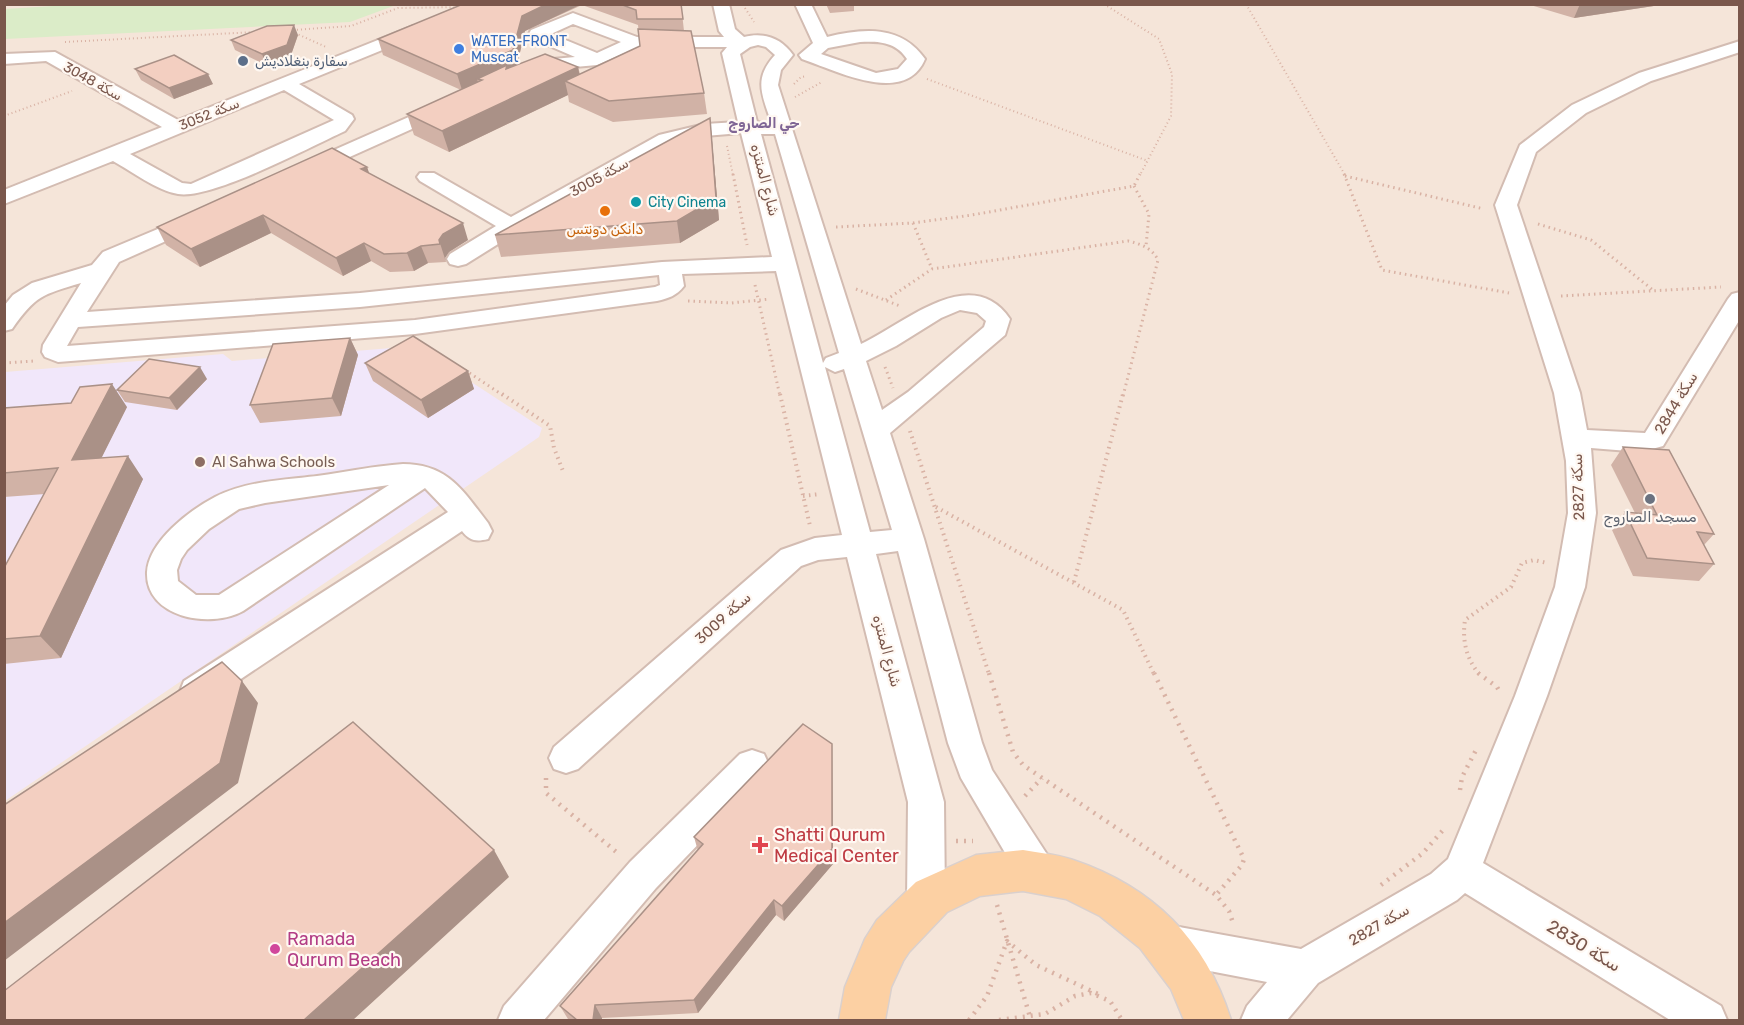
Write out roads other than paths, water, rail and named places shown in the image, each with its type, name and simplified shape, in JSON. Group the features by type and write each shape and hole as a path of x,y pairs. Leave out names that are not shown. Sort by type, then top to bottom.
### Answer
{"main road":[{"path":"859,1018 870,980 884,949 903,923 926,902 951,886 1007,871 1037,872 1075,880 1120,902 1145,921 1168,944 1187,972 1203,1004 1208,1020"}],"street":[{"path":"721,4 727,31 747,32"},
{"path":"803,4 822,44"},
{"path":"597,60 537,34 573,18 634,42"},
{"name":"سكة 3052","path":"4,198 413,31"},
{"path":"506,80 528,70 554,64 597,60 634,42 747,32"},
{"path":"747,32 753,40 770,42 796,55 874,78 908,72 914,67 916,59 908,48 882,37 844,38 796,55"},
{"name":"شارع المنتزه","path":"747,32 730,53 926,802 926,902"},
{"name":"سكة 2827","path":"1261,1020 1304,969 1453,879 1532,696 1570,587 1582,513 1580,460 1567,393 1506,205 1527,149 1579,109 1645,77 1740,46"},
{"name":"شارع المنتزه","path":"796,55 772,69 769,85 795,171 829,224 852,359 909,539 965,743 978,778 1037,872"},
{"name":"سكة 3048","path":"4,59 49,56 176,127"},
{"path":"114,153 177,188 191,190 207,186 338,127 345,119 285,83"},
{"path":"293,176 464,99"},
{"name":"سكة 3005","path":"458,259 511,226 666,139 685,133 751,127 783,132"},
{"path":"763,175 795,171"},
{"path":"427,177 511,226"},
{"path":"218,209 111,257 100,270 55,345 54,352 58,354 415,327 453,322 657,294 668,291 672,286 670,268"},
{"path":"70,320 454,292 670,268 750,263 786,264"},
{"path":"4,324 21,300 40,288 100,270"},
{"path":"453,322 454,292"},
{"name":"سكة 2844","path":"1576,438 1641,443 1654,440 1734,292"},
{"path":"816,376 832,366 852,359 896,337 936,310 955,304 974,302 990,310 998,319 996,330 886,420 875,433"},
{"path":"168,710 472,523 435,480 424,475 401,475 247,496 223,505 198,521 166,558 161,577 168,593 182,603 200,609 223,607 424,475"},
{"name":"سكة 3009","path":"558,765 791,558 815,549 909,539"},
{"path":"518,1020 644,875 752,765"},
{"name":"سكة 2830","path":"1453,879 1707,1020"},
{"path":"1168,944 1304,969"}],"place":[{"name":"WATER-FRONT Muscat","path":"459,49"},
{"name":"سفارة بنغلاديش","path":"243,61"},
{"name":"City Cinema","path":"636,202"},
{"name":"دانكن دونتس","path":"605,211"},
{"name":"Al Sahwa Schools","path":"200,462"},
{"name":"مسجد الصاروج","path":"1650,499"},
{"name":"Shatti Qurum Medical Center","path":"760,845"},
{"name":"Ramada Qurum Beach","path":"275,949"}],"district":[{"name":"حي الصاروج","path":"764,123"}]}
